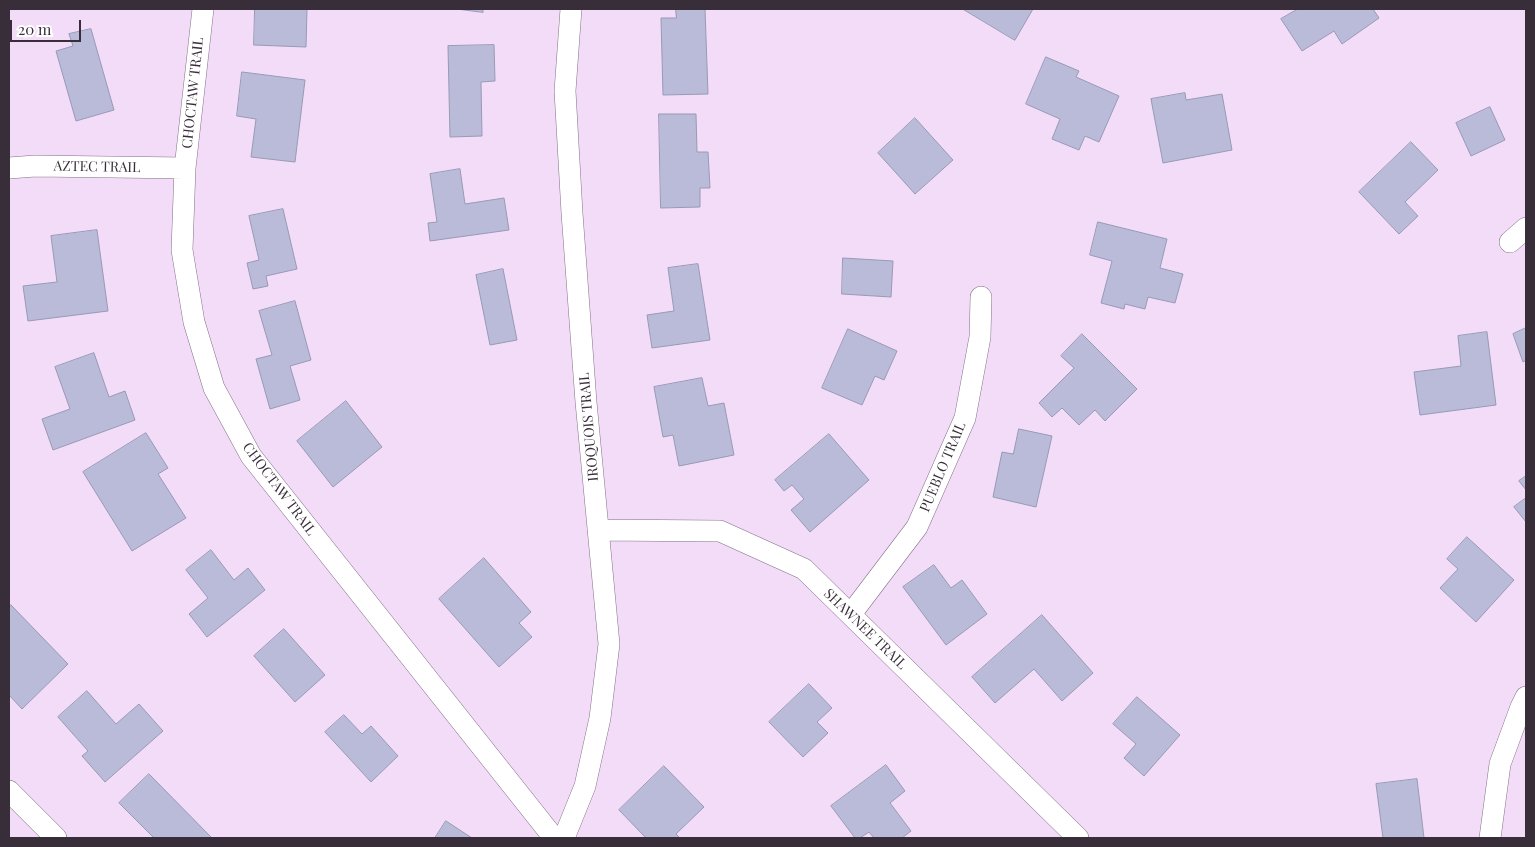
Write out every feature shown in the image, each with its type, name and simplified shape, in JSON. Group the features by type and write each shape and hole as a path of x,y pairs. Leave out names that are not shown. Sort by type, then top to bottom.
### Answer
{"street":[{"name":"CHOCTAW TRAIL","path":"203,9 185,168 182,250 194,322 214,388 251,456 554,838"},
{"name":"IROQUOIS TRAIL","path":"564,838 585,786 600,718 610,644 586,402 565,101 571,9"},
{"name":"AZTEC TRAIL","path":"9,168 35,166 185,168"},
{"path":"1510,242 1526,228"},
{"name":"PUEBLO TRAIL","path":"851,614 917,527 965,418 980,337 981,297"},
{"name":"SHAWNEE TRAIL","path":"599,530 720,530 804,569 1078,838"},
{"path":"1490,838 1500,764 1526,697"},
{"path":"9,792 56,838"}],"building":[{"path":"255,9 307,9 306,47 254,45"},
{"path":"457,9 483,9 483,12"},
{"path":"676,9 705,9 708,94 663,95 661,18 676,18"},
{"path":"963,9 1033,9 1015,40"},
{"path":"1298,9 1373,9 1379,18 1342,44 1334,31 1302,51 1281,19"},
{"path":"91,29 114,110 76,121 56,51 73,46 69,34"},
{"path":"494,45 495,81 481,82 482,136 450,137 448,46"},
{"path":"1046,57 1079,71 1076,77 1119,96 1099,142 1085,136 1079,150 1052,139 1060,119 1026,104"},
{"path":"242,72 305,80 295,162 251,157 256,119 237,116"},
{"path":"1185,93 1186,100 1222,94 1232,150 1163,163 1151,99"},
{"path":"1490,107 1505,140 1471,156 1456,123"},
{"path":"659,114 696,114 697,152 708,152 710,188 700,188 700,207 661,208"},
{"path":"915,118 953,160 915,194 878,153"},
{"path":"1411,142 1438,170 1405,202 1418,216 1399,234 1359,192"},
{"path":"460,169 465,204 504,198 509,230 430,241 428,223 437,222 430,174"},
{"path":"283,209 297,269 266,276 268,286 253,289 247,263 259,260 249,216"},
{"path":"1098,222 1167,239 1160,268 1183,274 1175,303 1148,297 1145,309 1125,304 1124,309 1101,303 1112,261 1090,255"},
{"path":"97,230 108,311 28,321 23,286 57,282 51,236"},
{"path":"843,258 893,261 891,297 842,294"},
{"path":"698,264 710,340 652,348 647,315 674,311 668,268"},
{"path":"503,269 517,340 490,345 476,275"},
{"path":"295,301 311,360 290,366 300,400 270,409 256,359 272,355 259,311"},
{"path":"1526,328 1526,360 1523,362 1513,334"},
{"path":"848,329 897,351 884,380 875,376 862,405 822,388"},
{"path":"1487,332 1496,405 1420,415 1414,372 1461,366 1458,336"},
{"path":"1082,334 1137,389 1105,421 1095,410 1079,425 1062,408 1052,417 1039,403 1074,368 1061,356"},
{"path":"94,353 109,397 125,391 135,420 53,450 42,419 70,409 55,367"},
{"path":"702,378 708,406 724,403 734,455 679,466 673,435 663,437 654,387"},
{"path":"346,401 382,447 333,487 297,441"},
{"path":"1019,429 1052,436 1036,507 993,497 1002,452 1013,454"},
{"path":"146,433 168,468 158,474 186,518 132,551 83,472"},
{"path":"829,434 869,480 810,532 791,510 804,499 792,485 784,491 775,480"},
{"path":"1526,476 1526,490 1519,481"},
{"path":"1526,498 1526,522 1514,507"},
{"path":"1467,537 1514,580 1476,622 1440,588 1458,569 1447,559"},
{"path":"211,550 234,580 248,568 265,590 207,637 189,614 208,598 186,570"},
{"path":"484,558 531,612 519,623 532,637 499,667 439,599"},
{"path":"934,565 951,588 962,580 987,614 946,645 903,587"},
{"path":"11,605 68,664 22,709 9,695 9,608"},
{"path":"1042,615 1093,673 1062,701 1034,669 995,703 972,677"},
{"path":"284,629 325,675 295,702 254,656"},
{"path":"809,684 832,708 817,722 828,733 803,757 769,722"},
{"path":"87,691 116,724 139,704 163,731 105,782 82,756 88,751 58,717"},
{"path":"1137,697 1180,735 1144,776 1124,758 1136,744 1113,724"},
{"path":"344,715 362,734 371,726 398,756 371,782 325,732"},
{"path":"886,765 905,791 890,803 911,831 902,838 874,838 869,832 860,838 855,838 831,806"},
{"path":"664,766 704,807 676,834 680,838 646,838 619,810"},
{"path":"149,774 212,838 154,838 119,803"},
{"path":"1417,779 1424,838 1383,838 1376,784"},
{"path":"446,821 472,838 435,838"}]}
